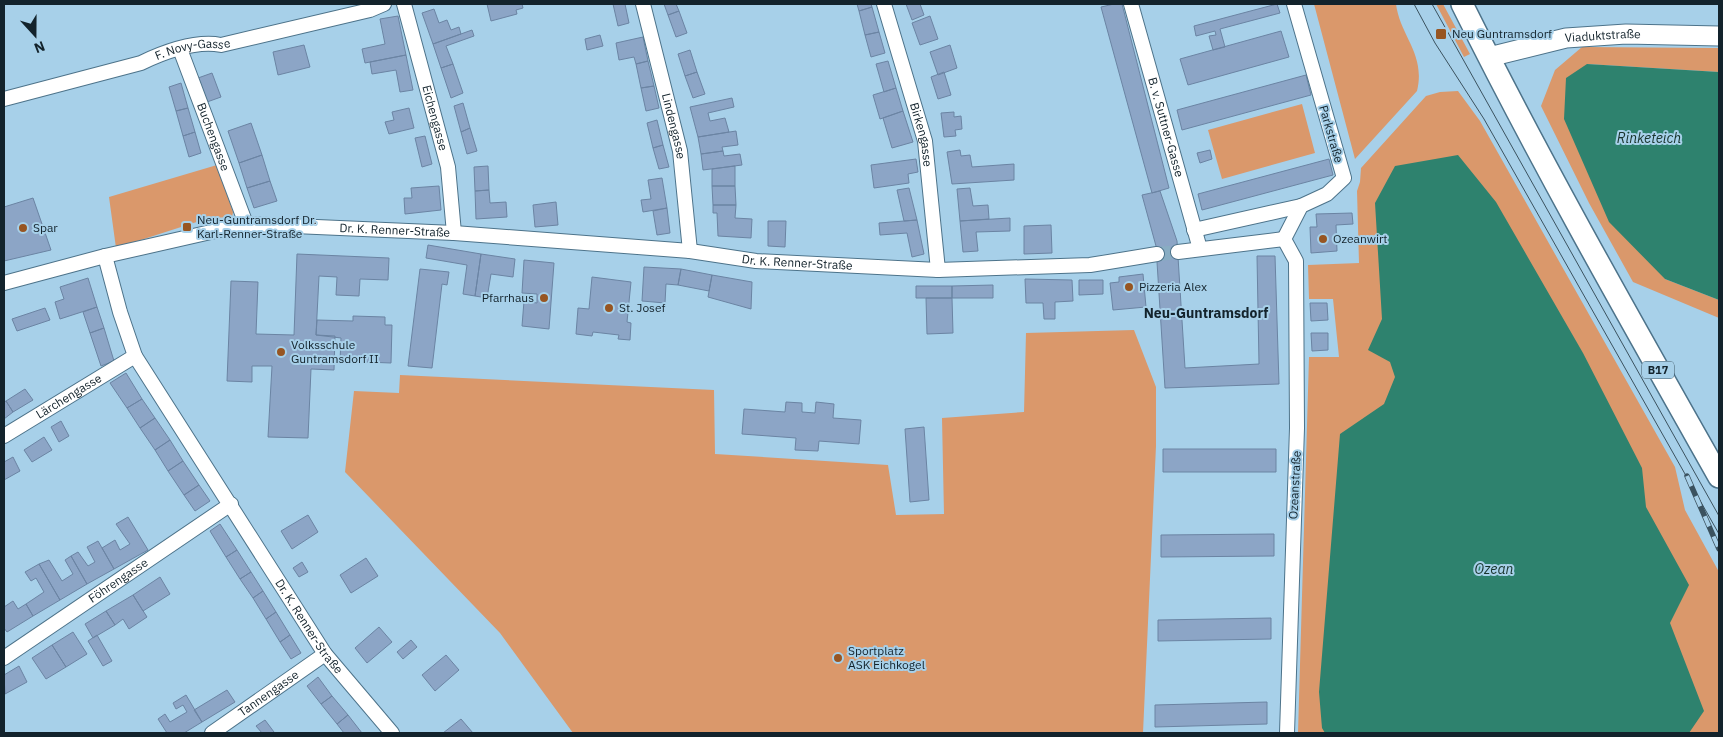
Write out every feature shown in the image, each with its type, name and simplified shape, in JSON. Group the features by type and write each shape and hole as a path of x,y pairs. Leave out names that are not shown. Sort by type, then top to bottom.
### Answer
{"main road":[{"name":"B17","path":"1462,4 1597,262 1719,477"}],"street":[{"name":"F. Novy-Gasse","path":"4,98 141,63 180,49 209,43 221,45 370,10 384,4"},
{"name":"Eichengasse","path":"404,4 448,167 454,233"},
{"name":"Lindengasse","path":"643,4 680,151 690,251"},
{"name":"Birkengasse","path":"884,4 925,141 938,270"},
{"name":"B. v. Suttner-Gasse","path":"1131,4 1200,249"},
{"name":"Parkstraße","path":"1294,4 1344,178 1327,194 1301,206"},
{"name":"Viaduktstraße","path":"1489,57 1566,38 1626,34 1719,36"},
{"name":"Buchengasse","path":"180,49 246,224"},
{"path":"1194,230 1301,206"},
{"path":"1178,252 1284,239 1301,206"},
{"name":"Dr. K. Renner-Straße","path":"392,733 325,654 135,356 120,312 105,256 246,224 454,233 690,251 756,261 938,270 1090,265 1157,254"},
{"name":"Ozeanstraße","path":"1284,239 1296,261 1297,428 1287,733"},
{"path":"4,283 105,256"},
{"name":"Lärchengasse","path":"4,436 135,356"},
{"name":"Föhrengasse","path":"4,658 231,504"},
{"name":"Tannengasse","path":"212,733 325,654"}],"shaded area":[{"path":"1314,4 1396,4 1398,15 1418,66 1417,91 1355,159"},
{"path":"1436,4 1443,4 1470,54 1464,57"},
{"path":"1582,47 1719,48 1719,72 1587,64 1665,279 1719,300 1719,318 1633,282 1589,203 1541,106 1555,70"},
{"name":"Ozean","path":"1458,91 1480,121 1675,467 1685,510 1719,572 1719,733 1298,733 1309,357 1339,357 1333,299 1309,299 1308,265 1359,263 1357,191 1361,168 1426,96 1440,92"},
{"path":"1302,104 1315,153 1222,179 1208,130"},
{"path":"217,165 233,212 232,217 209,218 116,248 109,197"},
{"path":"1134,330 1156,387 1156,446 1143,733 573,733 500,633 345,472 354,391 399,393 400,375 714,390 715,454 888,465 896,515 944,514 942,418 1024,412 1026,333"}],"water":[{"name":"Rinketeich","path":"1587,64 1719,72 1719,300 1665,279 1609,222 1564,119 1566,78"},
{"name":"Ozean","path":"1458,155 1496,202 1583,353 1642,468 1646,507 1689,585 1670,623 1704,711 1689,733 1325,733 1322,728 1319,692 1340,434 1384,404 1395,377 1390,362 1368,350 1382,319 1375,203 1395,166"}],"building":[{"path":"487,4 522,4 523,8 516,10 517,14 491,21"},
{"path":"613,4 625,4 629,23 618,26"},
{"path":"664,4 676,4 679,11 668,15"},
{"path":"857,4 871,4 872,7 859,11"},
{"path":"906,4 920,4 924,15 912,20"},
{"path":"1122,4 1169,188 1152,193 1101,7"},
{"path":"1277,4 1280,13 1220,29 1225,47 1213,50 1209,36 1216,35 1215,31 1196,36 1194,26"},
{"path":"872,7 879,32 865,35 859,11"},
{"path":"434,9 439,23 447,20 451,30 459,27 461,34 433,44 422,13"},
{"path":"679,11 687,33 676,37 668,15"},
{"path":"398,16 406,55 365,63 362,49 385,44 380,19"},
{"path":"930,16 938,39 920,45 912,23"},
{"path":"472,30 474,36 446,46 453,64 441,68 433,44"},
{"path":"1281,31 1289,57 1188,85 1180,59"},
{"path":"879,32 885,53 871,57 865,35"},
{"path":"600,35 603,46 587,50 585,39"},
{"path":"643,37 648,61 636,64 634,57 619,60 616,43"},
{"path":"304,45 310,67 278,75 273,52"},
{"path":"950,45 957,68 938,75 930,52"},
{"path":"690,50 697,72 685,76 678,54"},
{"path":"406,55 413,90 400,92 396,70 372,74 370,62"},
{"path":"648,61 654,86 641,88 636,64"},
{"path":"888,61 896,88 884,92 876,64"},
{"path":"453,64 463,93 451,98 441,68"},
{"path":"697,72 705,94 693,98 685,76"},
{"path":"944,72 951,95 938,99 931,77"},
{"path":"212,73 221,97 207,102 198,78"},
{"path":"1306,75 1311,95 1182,130 1177,110"},
{"path":"181,83 188,108 176,111 169,87"},
{"path":"654,86 659,108 646,111 641,88"},
{"path":"896,88 903,111 880,119 873,95"},
{"path":"732,98 734,107 708,113 710,121 725,118 729,132 698,137 690,107"},
{"path":"463,103 470,128 461,132 454,106"},
{"path":"188,108 195,132 183,136 176,111"},
{"path":"409,108 414,128 389,134 385,122 394,120 392,112"},
{"path":"903,111 913,142 892,148 883,118"},
{"path":"954,112 954,117 961,116 962,129 955,130 956,136 944,137 941,113"},
{"path":"657,120 663,145 653,148 647,123"},
{"path":"251,123 262,155 239,163 228,131"},
{"path":"470,128 477,151 467,154 461,132"},
{"path":"736,131 738,145 722,147 723,151 701,154 698,137"},
{"path":"195,132 201,153 189,157 183,136"},
{"path":"425,136 432,164 422,167 415,138"},
{"path":"663,145 669,167 659,169 653,148"},
{"path":"960,150 961,156 970,155 972,167 1014,164 1014,180 952,184 947,152"},
{"path":"1210,150 1212,159 1200,163 1197,153"},
{"path":"723,151 724,156 740,154 742,165 703,170 701,154"},
{"path":"262,155 270,181 247,188 239,163"},
{"path":"916,159 918,172 908,174 909,183 874,188 871,165"},
{"path":"1329,159 1333,175 1202,210 1198,194"},
{"path":"488,166 489,190 475,191 474,167"},
{"path":"735,166 735,186 712,186 712,169"},
{"path":"662,178 667,208 643,212 641,200 651,199 648,180"},
{"path":"270,181 277,201 254,208 247,188"},
{"path":"439,186 441,210 405,214 404,198 412,198 411,188"},
{"path":"712,186 735,186 736,205 713,205"},
{"path":"909,188 917,220 904,221 897,190"},
{"path":"970,188 973,206 988,205 989,219 960,221 957,189"},
{"path":"489,190 490,203 506,202 507,217 476,219 475,191"},
{"path":"1160,191 1177,241 1185,368 1259,364 1257,256 1275,256 1279,384 1165,388 1156,246 1142,195"},
{"name":"Spar","path":"33,198 51,250 4,261 4,207"},
{"path":"556,202 558,225 535,227 533,205"},
{"path":"713,205 736,205 735,218 752,219 751,238 718,236 717,213 713,213"},
{"path":"667,208 670,233 657,235 653,211"},
{"name":"Ozeanwirt","path":"1352,213 1353,224 1336,225 1337,251 1311,253 1310,227 1317,227 1316,214"},
{"path":"1010,218 1010,231 976,232 978,251 963,252 960,221"},
{"path":"917,220 924,254 912,257 907,233 880,235 879,223"},
{"path":"768,221 786,221 785,247 768,246"},
{"path":"1051,225 1052,253 1024,254 1024,226"},
{"path":"428,245 481,254 475,296 463,294 467,265 426,258"},
{"name":"Volksschule Guntramsdorf II","path":"297,254 389,258 388,280 360,279 359,296 336,295 337,277 319,276 316,335 335,336 334,370 311,369 308,438 268,437 272,366 252,366 252,382 227,381 231,281 258,282 256,334 294,335"},
{"path":"481,254 515,259 513,277 491,274 487,298 475,296"},
{"name":"Pfarrhaus","path":"524,260 554,263 549,329 522,326 524,301 537,303 537,294 522,293"},
{"path":"644,267 681,269 678,285 666,284 665,303 642,301"},
{"path":"420,269 449,272 447,285 442,284 432,368 408,366"},
{"path":"681,269 712,275 709,291 678,285"},
{"path":"1143,274 1146,307 1113,310 1110,283 1119,282 1119,277"},
{"path":"712,275 752,282 751,309 708,297"},
{"name":"St. Josef","path":"592,277 631,282 627,322 631,323 630,340 618,339 619,335 593,332 592,336 576,334 578,308 589,309"},
{"path":"88,278 97,307 60,319 55,302 64,299 60,287"},
{"path":"1025,279 1072,280 1073,301 1055,302 1055,319 1044,319 1043,303 1026,303"},
{"path":"1079,280 1103,280 1103,294 1079,295"},
{"path":"993,285 993,298 952,298 952,286"},
{"path":"916,286 952,286 952,298 916,298"},
{"path":"926,298 952,298 953,333 927,334"},
{"path":"1310,303 1327,303 1328,320 1311,321"},
{"path":"97,307 104,328 90,333 83,312"},
{"path":"45,308 50,320 17,331 12,319"},
{"path":"353,316 385,317 385,325 392,325 391,363 340,361 341,338 316,335 317,320 353,321"},
{"path":"104,328 114,361 101,366 90,333"},
{"path":"1311,333 1328,333 1328,350 1312,351"},
{"path":"126,373 142,399 127,408 110,383"},
{"path":"25,389 33,400 13,412 6,401"},
{"path":"142,399 155,418 140,428 127,408"},
{"path":"6,401 13,412 4,419 4,402"},
{"path":"786,402 802,403 802,412 815,413 816,402 834,404 833,418 861,420 859,444 819,441 818,451 795,450 796,438 742,434 744,409 785,412"},
{"path":"155,418 170,440 155,450 140,428"},
{"path":"61,421 69,436 59,442 51,427"},
{"path":"924,427 929,500 910,502 905,429"},
{"path":"44,437 52,450 32,462 24,450"},
{"path":"170,440 183,461 168,471 155,450"},
{"path":"1163,449 1276,449 1276,472 1163,472"},
{"path":"13,457 20,471 4,480 4,462"},
{"path":"183,461 199,485 184,495 168,471"},
{"path":"199,485 210,501 195,511 184,495"},
{"path":"308,515 318,532 292,549 281,531"},
{"path":"128,517 148,550 114,569 102,548 115,540 120,550 130,544 116,524"},
{"path":"220,524 237,550 226,557 210,531"},
{"path":"1274,534 1274,556 1161,557 1161,535"},
{"path":"98,541 114,569 87,584 71,556 78,552 88,566 95,562 87,547"},
{"path":"237,550 251,572 240,579 226,557"},
{"path":"71,556 87,584 60,600 39,564 49,560 62,581 73,574 65,560"},
{"path":"366,558 378,576 351,593 340,575"},
{"path":"302,562 308,572 299,577 293,568"},
{"path":"39,564 60,600 33,616 26,604 44,592 36,578 31,581 25,572"},
{"path":"251,572 263,591 253,598 240,579"},
{"path":"160,577 170,594 143,611 133,595"},
{"path":"263,591 276,612 266,619 253,598"},
{"path":"133,595 147,617 129,629 123,619 115,625 106,611"},
{"path":"13,601 18,609 26,604 33,616 7,632 4,628 4,607"},
{"path":"106,611 115,625 93,638 85,624"},
{"path":"276,612 290,635 280,642 266,619"},
{"path":"1271,618 1271,639 1158,641 1158,620"},
{"path":"379,627 392,642 367,663 355,648"},
{"path":"73,632 87,654 66,667 52,645"},
{"path":"97,635 112,661 103,666 88,641"},
{"path":"290,635 301,653 291,659 280,642"},
{"path":"411,640 417,647 403,659 397,652"},
{"path":"52,645 66,667 46,679 32,658"},
{"path":"446,655 459,670 435,691 422,675"},
{"path":"19,666 27,682 5,694 4,675"},
{"path":"318,677 332,696 321,704 307,686"},
{"path":"227,690 235,702 202,722 194,710"},
{"path":"186,695 202,722 184,733 167,733 158,719 165,714 170,722 187,712 183,705 176,709 173,703"},
{"path":"332,696 348,715 337,724 321,704"},
{"path":"1267,702 1267,724 1155,727 1155,705"},
{"path":"348,715 362,733 344,733 337,724"},
{"path":"461,719 473,733 443,733"},
{"path":"265,720 274,732 262,733 256,726"}],"tunnel":[{"path":"1157,254 1178,252"}],"tram line":[{"path":"1414,4 1435,43 1484,119 1719,534"},
{"path":"1432,4 1719,516"}],"railway":[{"path":"1687,476 1719,549"}],"place":[{"name":"Neu Guntramsdorf","path":"1441,34"},
{"name":"Neu-Guntramsdorf Dr. Karl-Renner-Straße","path":"187,227"},
{"name":"Spar","path":"23,228"},
{"name":"Ozeanwirt","path":"1323,239"},
{"name":"Pizzeria Alex","path":"1129,287"},
{"name":"Pfarrhaus","path":"544,298"},
{"name":"St. Josef","path":"609,308"},
{"name":"Volksschule Guntramsdorf II","path":"281,352"},
{"name":"Sportplatz ASK Eichkogel","path":"838,658"}],"district":[{"name":"Neu-Guntramsdorf","path":"1206,313"}]}
